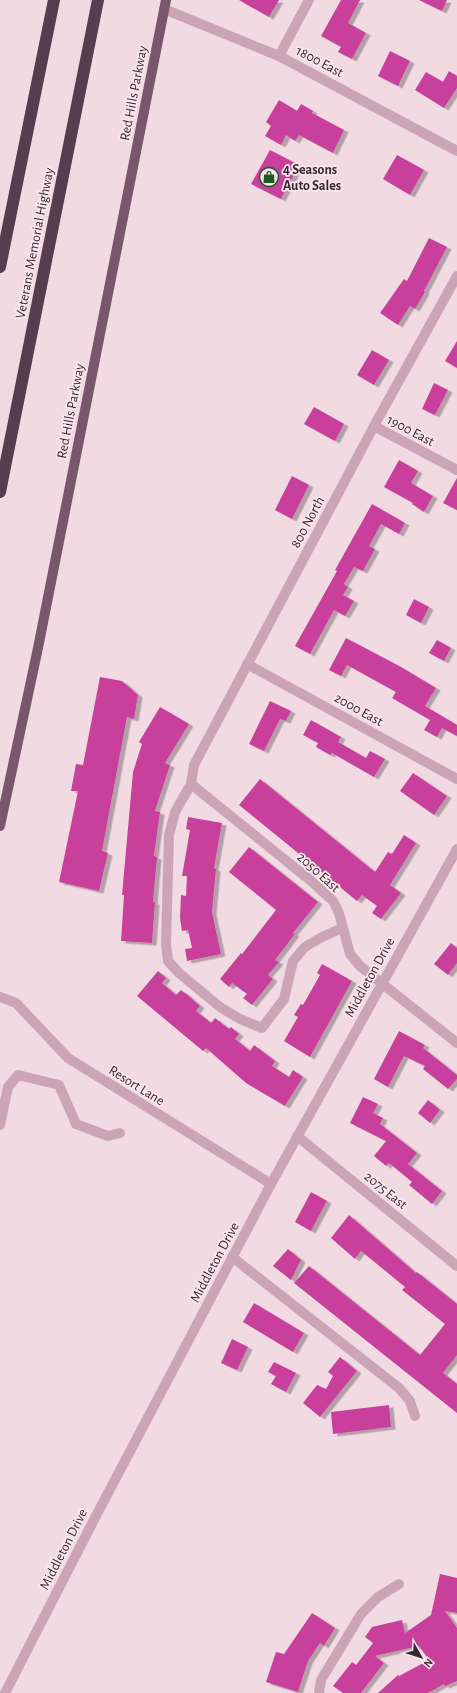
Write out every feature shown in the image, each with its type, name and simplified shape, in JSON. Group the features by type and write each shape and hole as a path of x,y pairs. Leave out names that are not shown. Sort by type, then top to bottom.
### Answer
{"highway":[{"name":"Veterans Memorial Highway","path":"0,267 54,0"},
{"name":"Veterans Memorial Highway","path":"0,492 98,0"}],"main road":[{"name":"Red Hills Parkway","path":"0,826 40,640 165,4"}],"street":[{"path":"280,56 309,0"},
{"name":"1800 East","path":"165,4 280,56 457,151"},
{"name":"800 North","path":"191,784 194,765 374,426 457,276"},
{"name":"1900 East","path":"374,426 457,470"},
{"name":"2000 East","path":"247,664 457,778"},
{"path":"191,784 175,812 169,836 166,944 168,961 179,973 220,1007 240,1019 262,1028 284,999 293,961 305,947 342,928"},
{"name":"2050 East","path":"191,784 310,880 333,901 339,913 350,954 360,966 457,1044"},
{"name":"Middleton Drive","path":"5,1693 271,1184 457,849"},
{"name":"Resort Lane","path":"0,997 16,1003 68,1058 271,1184"},
{"path":"0,1125 8,1087 18,1075 59,1085 76,1124 108,1136 120,1133"},
{"name":"2075 East","path":"297,1136 457,1266"},
{"path":"232,1257 399,1388 410,1401 415,1416"},
{"path":"319,1693 321,1680 361,1614 378,1597 399,1584"}],"building":[{"path":"239,0 279,0 269,17"},
{"path":"341,0 360,0 348,23 366,33 352,59 338,52 341,47 321,36"},
{"path":"419,0 447,0 442,11"},
{"path":"390,51 410,61 398,86 378,76"},
{"path":"449,71 457,76 457,88 444,108 415,90 426,72 443,82"},
{"path":"279,100 297,111 301,104 313,111 312,113 344,130 333,153 299,135 295,141 286,135 281,145 265,136 271,126 266,122"},
{"path":"270,150 299,165 281,199 251,184"},
{"path":"397,155 424,170 410,195 383,179"},
{"path":"429,238 447,247 415,309 410,306 398,325 380,313 404,279 407,281"},
{"path":"457,341 457,368 445,361"},
{"path":"372,350 389,360 374,385 357,375"},
{"path":"434,383 448,390 435,415 422,409"},
{"path":"314,407 344,424 335,441 304,424"},
{"path":"399,460 418,471 411,483 433,496 424,512 412,504 413,503 384,487"},
{"path":"292,476 309,485 292,519 275,510"},
{"path":"457,478 457,510 443,503"},
{"path":"372,504 405,523 399,534 381,524 369,546 375,549 363,571 354,567 344,584 348,587 343,595 354,601 345,616 334,610 310,654 295,646"},
{"path":"414,599 429,607 421,623 406,615"},
{"path":"346,638 401,667 436,688 425,706 457,725 457,736 442,728 437,737 424,730 430,720 392,698 396,692 347,665 341,676 329,670"},
{"path":"437,640 451,648 444,661 429,653"},
{"path":"100,677 122,681 138,695 134,719 127,717 102,851 108,853 99,891 59,882 78,791 71,791 76,764 83,765"},
{"path":"270,701 291,711 286,721 280,719 264,751 249,744"},
{"path":"160,707 189,724 165,763 170,765 155,811 160,812 154,856 157,857 153,902 155,902 152,943 121,941 124,895 122,895 133,772 142,744 139,742"},
{"path":"311,720 341,737 338,742 366,758 370,751 385,759 374,777 332,753 330,755 316,747 318,743 303,735"},
{"path":"413,773 447,796 434,815 400,791"},
{"path":"260,779 375,872 388,852 392,854 404,835 416,843 390,885 401,893 381,919 372,913 377,906 362,895 357,901 239,805"},
{"path":"188,817 222,823 214,868 216,869 212,912 221,954 187,961 185,949 192,948 188,930 182,931 180,918 181,895 186,896 187,876 182,876 190,830 186,829"},
{"path":"249,847 318,902 293,933 295,934 275,960 279,962 268,975 273,979 252,1005 243,998 247,994 232,983 229,987 220,979 241,953 242,954 276,910 229,872"},
{"path":"451,943 457,948 457,963 448,975 434,964"},
{"path":"322,964 352,981 310,1057 284,1041 298,1017 294,1015 301,1004 303,1005 320,975 317,973"},
{"path":"158,971 166,978 162,983 176,995 181,990 190,997 200,1006 196,1011 211,1023 215,1018 229,1029 231,1027 239,1034 235,1039 250,1051 254,1045 275,1061 272,1066 289,1077 293,1070 303,1077 285,1106 246,1083 206,1048 203,1051 137,996"},
{"path":"399,1031 425,1045 423,1048 457,1075 457,1079 448,1089 423,1069 425,1066 404,1056 388,1087 374,1079"},
{"path":"363,1097 378,1104 373,1113 383,1118 380,1124 417,1153 408,1164 442,1191 432,1204 409,1185 412,1182 389,1163 386,1166 374,1156 386,1141 350,1123"},
{"path":"428,1100 440,1110 430,1123 418,1113"},
{"path":"311,1192 327,1201 311,1231 295,1222"},
{"path":"349,1215 416,1273 417,1272 457,1304 457,1355 443,1373 457,1384 457,1413 294,1283 309,1266 420,1355 445,1324 402,1290 405,1287 361,1251 355,1259 331,1238"},
{"path":"288,1249 301,1260 291,1280 273,1266"},
{"path":"254,1303 304,1333 293,1352 243,1322"},
{"path":"232,1339 248,1347 237,1370 221,1363"},
{"path":"340,1357 357,1371 320,1417 303,1403 317,1385 326,1389 333,1376 328,1372"},
{"path":"274,1362 296,1373 286,1392 271,1384 276,1376 268,1372"},
{"path":"389,1405 391,1427 333,1434 331,1412"},
{"path":"440,1574 457,1578 457,1613 445,1611 457,1628 457,1681 445,1686 444,1684 428,1693 378,1693 398,1675 399,1676 429,1660 419,1646 375,1656 384,1663 361,1693 343,1693 333,1686 352,1662 356,1665 373,1643 365,1637 372,1627 402,1620 405,1633 431,1615"},
{"path":"312,1613 335,1628 324,1646 320,1643 308,1661 298,1692 266,1682 276,1652 284,1654"}],"place":[{"name":"4 Seasons Auto Sales","path":"269,177"}]}
